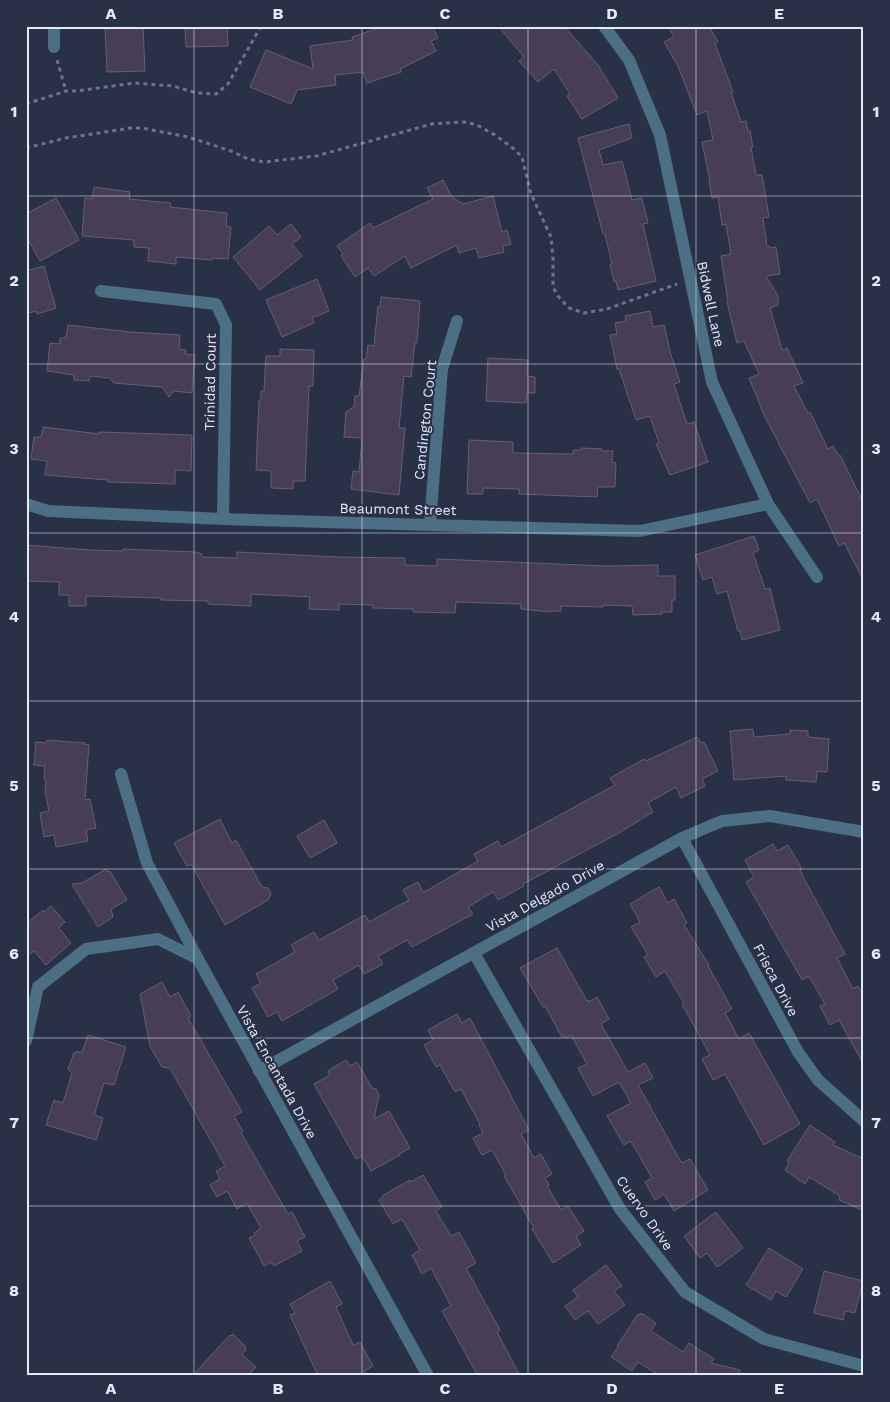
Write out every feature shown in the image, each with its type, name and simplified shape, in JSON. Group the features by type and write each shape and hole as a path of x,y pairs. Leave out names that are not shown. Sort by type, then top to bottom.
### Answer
{"street":[{"path":"54,26 54,47"},
{"name":"Bidwell Lane","path":"604,26 629,60 660,135 712,382 768,504 817,577"},
{"name":"Trinidad Court","path":"102,291 216,304 226,325 223,519"},
{"name":"Candington Court","path":"430,524 442,369 457,321"},
{"name":"Beaumont Street","path":"26,504 48,511 223,519 640,531 768,504"},
{"name":"Vista Encantada Drive","path":"121,774 147,863 259,1071 428,1376"},
{"name":"Vista Delgado Drive","path":"259,1071 682,838 722,821 770,816 864,832"},
{"name":"Frisca Drive","path":"682,838 798,1052 818,1080 864,1122"},
{"path":"26,1041 32,985 86,949 158,939 198,958"},
{"name":"Cuervo Drive","path":"474,953 620,1208 685,1292 764,1339 864,1366"}],"path":[{"path":"26,104 66,91 134,83 173,86 197,94 216,94 228,84 261,26"},
{"path":"54,47 66,91"},
{"path":"26,148 66,138 142,128 188,136 232,151 248,159 264,162 316,156 432,124 464,122 477,125 494,135 522,157 531,194 551,238 553,287 569,308 584,313 607,308 691,280"}],"building":[{"path":"105,26 143,26 145,71 107,72"},
{"path":"185,26 227,26 228,46 186,47"},
{"path":"384,26 432,26 438,38 431,41 436,51 400,69 401,72 367,83 363,72 335,75 336,85 297,90 291,104 250,87 266,50 313,69 310,46 353,40 352,37"},
{"path":"498,26 564,26 598,65 618,98 582,119 567,96 570,94 554,69 538,82 519,61 524,57"},
{"path":"668,26 709,26 718,42 715,44 733,92 731,92 741,122 746,121 748,131 750,131 756,175 762,175 769,217 763,218 767,246 770,248 776,247 780,274 766,276 778,296 778,305 770,308 782,350 787,348 803,383 794,386 808,413 810,412 828,449 833,446 840,455 864,504 864,581 844,543 839,546 817,499 810,503 765,417 749,378 759,374 744,341 737,343 727,302 721,256 731,254 726,224 722,225 718,197 712,198 702,142 713,140 707,111 697,115 678,66 664,42 674,37"},
{"path":"629,124 632,138 599,150 603,165 622,161 632,200 642,198 648,223 643,224 656,281 618,290 616,281 614,282 605,234 603,234 578,138"},
{"path":"443,180 452,197 463,204 493,196 502,232 507,230 511,244 503,246 504,252 479,258 476,248 459,253 457,245 411,268 405,256 374,276 368,268 355,277 341,256 343,254 337,246 370,223 373,228 433,199 427,188"},
{"path":"94,187 130,192 129,199 171,203 170,207 227,213 226,226 231,227 228,259 212,258 212,260 176,257 176,264 148,261 149,248 134,247 134,240 82,236 85,198 92,199"},
{"path":"56,198 79,240 40,261 26,236 26,214"},
{"path":"291,224 301,237 292,244 302,256 260,290 233,257 269,226 277,235"},
{"path":"44,266 56,308 37,314 36,311 26,314 26,271"},
{"path":"317,279 329,311 312,318 314,323 282,337 266,300"},
{"path":"381,297 420,301 417,343 415,343 411,377 404,376 399,428 405,428 399,495 351,489 353,471 359,472 362,438 344,437 346,412 354,407 355,396 359,396 364,359 366,359 368,345 374,346 378,306 380,307"},
{"path":"650,311 653,327 664,325 680,382 674,384 687,424 694,422 708,462 670,475 656,444 659,443 650,416 636,420 619,369 617,369 610,335 617,334 615,323 626,321 625,316"},
{"path":"68,325 180,335 179,349 186,350 185,354 195,355 192,393 174,391 169,397 162,387 114,383 109,378 90,376 89,381 74,380 74,375 47,371 50,343 60,344 60,338 66,338"},
{"path":"280,349 314,350 313,386 309,386 305,481 293,481 293,489 271,488 271,471 256,470 259,400 261,400 261,391 264,391 266,356 280,356"},
{"path":"488,358 528,360 527,376 535,377 535,393 527,393 526,403 486,401"},
{"path":"43,427 99,434 99,432 192,435 191,471 175,470 175,484 108,482 108,480 45,475 47,461 31,459 34,437 41,437"},
{"path":"469,440 513,442 513,453 573,454 573,450 581,450 581,448 613,451 612,462 616,463 615,487 598,487 597,497 519,494 519,489 483,488 483,494 467,494"},
{"path":"754,536 759,550 753,553 765,589 770,588 780,630 742,640 727,591 717,594 712,577 703,580 695,555"},
{"path":"26,545 90,550 123,551 123,549 195,552 202,554 202,557 237,558 237,552 405,558 405,565 437,566 437,559 606,566 658,565 658,576 675,576 675,600 672,600 672,612 633,615 632,606 561,606 561,611 551,612 521,609 521,604 456,602 455,613 413,612 413,609 373,608 373,605 339,604 339,610 309,609 310,597 251,594 251,606 208,604 208,601 161,600 161,598 86,596 86,606 69,606 69,595 59,595 59,582 26,581"},
{"path":"753,729 754,737 790,734 790,730 808,731 808,737 829,739 827,772 817,771 816,782 786,780 786,776 734,780 730,731"},
{"path":"697,737 701,743 704,742 718,771 702,779 705,786 681,798 676,787 648,803 653,812 617,834 523,884 524,886 498,900 493,892 468,907 473,914 412,947 407,940 378,956 383,964 364,974 359,965 333,980 338,989 282,1021 277,1012 268,1017 252,988 261,983 256,974 295,952 291,945 314,932 319,940 365,915 369,922 409,900 403,890 418,882 423,892 426,891 478,861 474,854 498,841 501,847 615,785 610,778 644,759 646,761"},
{"path":"47,740 85,743 89,745 85,800 90,799 96,828 86,830 88,841 56,847 54,835 44,837 40,813 49,811 45,792 45,766 34,765 36,742 46,743"},
{"path":"220,819 232,843 236,840 262,887 268,888 271,894 268,900 225,925 191,864 187,866 174,843"},
{"path":"324,820 337,843 310,858 297,836"},
{"path":"773,844 777,851 788,845 845,954 837,958 853,989 858,986 864,996 864,1065 839,1020 830,1025 820,1006 825,1004 809,976 802,980 746,882 754,877 745,860"},
{"path":"106,869 108,872 110,871 127,900 111,909 113,917 98,927 72,884 82,883"},
{"path":"659,887 668,903 674,899 687,923 684,925 709,965 732,1009 725,1013 739,1039 749,1033 800,1124 764,1145 725,1074 713,1080 702,1059 710,1055 682,1004 684,1003 665,971 656,977 644,957 648,955 631,927 640,922 630,904"},
{"path":"51,906 65,922 59,928 71,943 46,965 34,951 26,957 26,924"},
{"path":"557,948 587,1001 589,1002 597,997 609,1019 601,1024 628,1072 645,1063 653,1078 638,1085 681,1162 690,1159 708,1190 674,1211 664,1194 655,1200 645,1182 652,1178 631,1141 624,1145 607,1116 631,1103 619,1082 593,1096 578,1068 587,1064 571,1035 566,1038 562,1037 545,1006 543,1007 520,968"},
{"path":"162,982 170,997 178,992 191,1016 188,1018 242,1112 234,1116 243,1132 241,1133 288,1214 292,1212 305,1237 297,1241 302,1251 274,1266 271,1262 264,1266 249,1238 255,1235 254,1233 261,1228 247,1203 237,1209 227,1191 217,1197 210,1185 220,1179 216,1171 225,1166 170,1068 162,1067 150,1046 140,994"},
{"path":"457,1014 462,1023 470,1018 529,1130 521,1134 534,1158 541,1154 552,1174 545,1178 549,1185 547,1186 561,1210 568,1206 584,1231 576,1236 581,1245 553,1263 532,1229 534,1228 504,1176 506,1175 492,1150 482,1155 473,1138 483,1133 461,1089 455,1092 440,1065 436,1067 424,1045 433,1040 428,1030"},
{"path":"88,1035 126,1047 114,1085 104,1083 94,1115 103,1118 96,1140 46,1125 54,1100 63,1103 72,1073 68,1069 74,1053 77,1051 82,1053"},
{"path":"346,1060 350,1066 357,1062 372,1088 376,1089 379,1095 374,1119 389,1111 410,1148 371,1171 362,1156 356,1159 314,1084 330,1075 328,1071"},
{"path":"810,1125 835,1142 833,1145 864,1159 864,1211 839,1200 840,1196 809,1177 805,1184 785,1170 789,1163 787,1161"},
{"path":"423,1175 442,1207 436,1211 451,1236 459,1232 476,1263 467,1268 467,1270 500,1330 497,1332 520,1376 478,1376 442,1311 451,1306 431,1268 422,1274 412,1255 420,1250 402,1219 393,1224 379,1200 382,1196 410,1180 411,1182"},
{"path":"716,1212 743,1248 717,1267 707,1253 700,1258 684,1236"},
{"path":"769,1248 803,1269 786,1297 776,1291 771,1300 746,1285"},
{"path":"606,1265 622,1286 614,1291 625,1305 598,1324 588,1311 575,1320 565,1306 578,1297 573,1290"},
{"path":"824,1271 863,1281 855,1313 845,1311 843,1320 814,1313"},
{"path":"330,1281 342,1304 336,1307 353,1345 360,1342 373,1366 364,1371 367,1376 318,1376 290,1315 295,1313 290,1304"},
{"path":"641,1313 656,1323 651,1331 683,1352 689,1343 714,1359 711,1363 740,1370 739,1376 660,1376 638,1362 632,1371 611,1357 638,1314 640,1315"},
{"path":"233,1334 246,1347 242,1354 256,1367 248,1376 192,1376 230,1335"}]}
